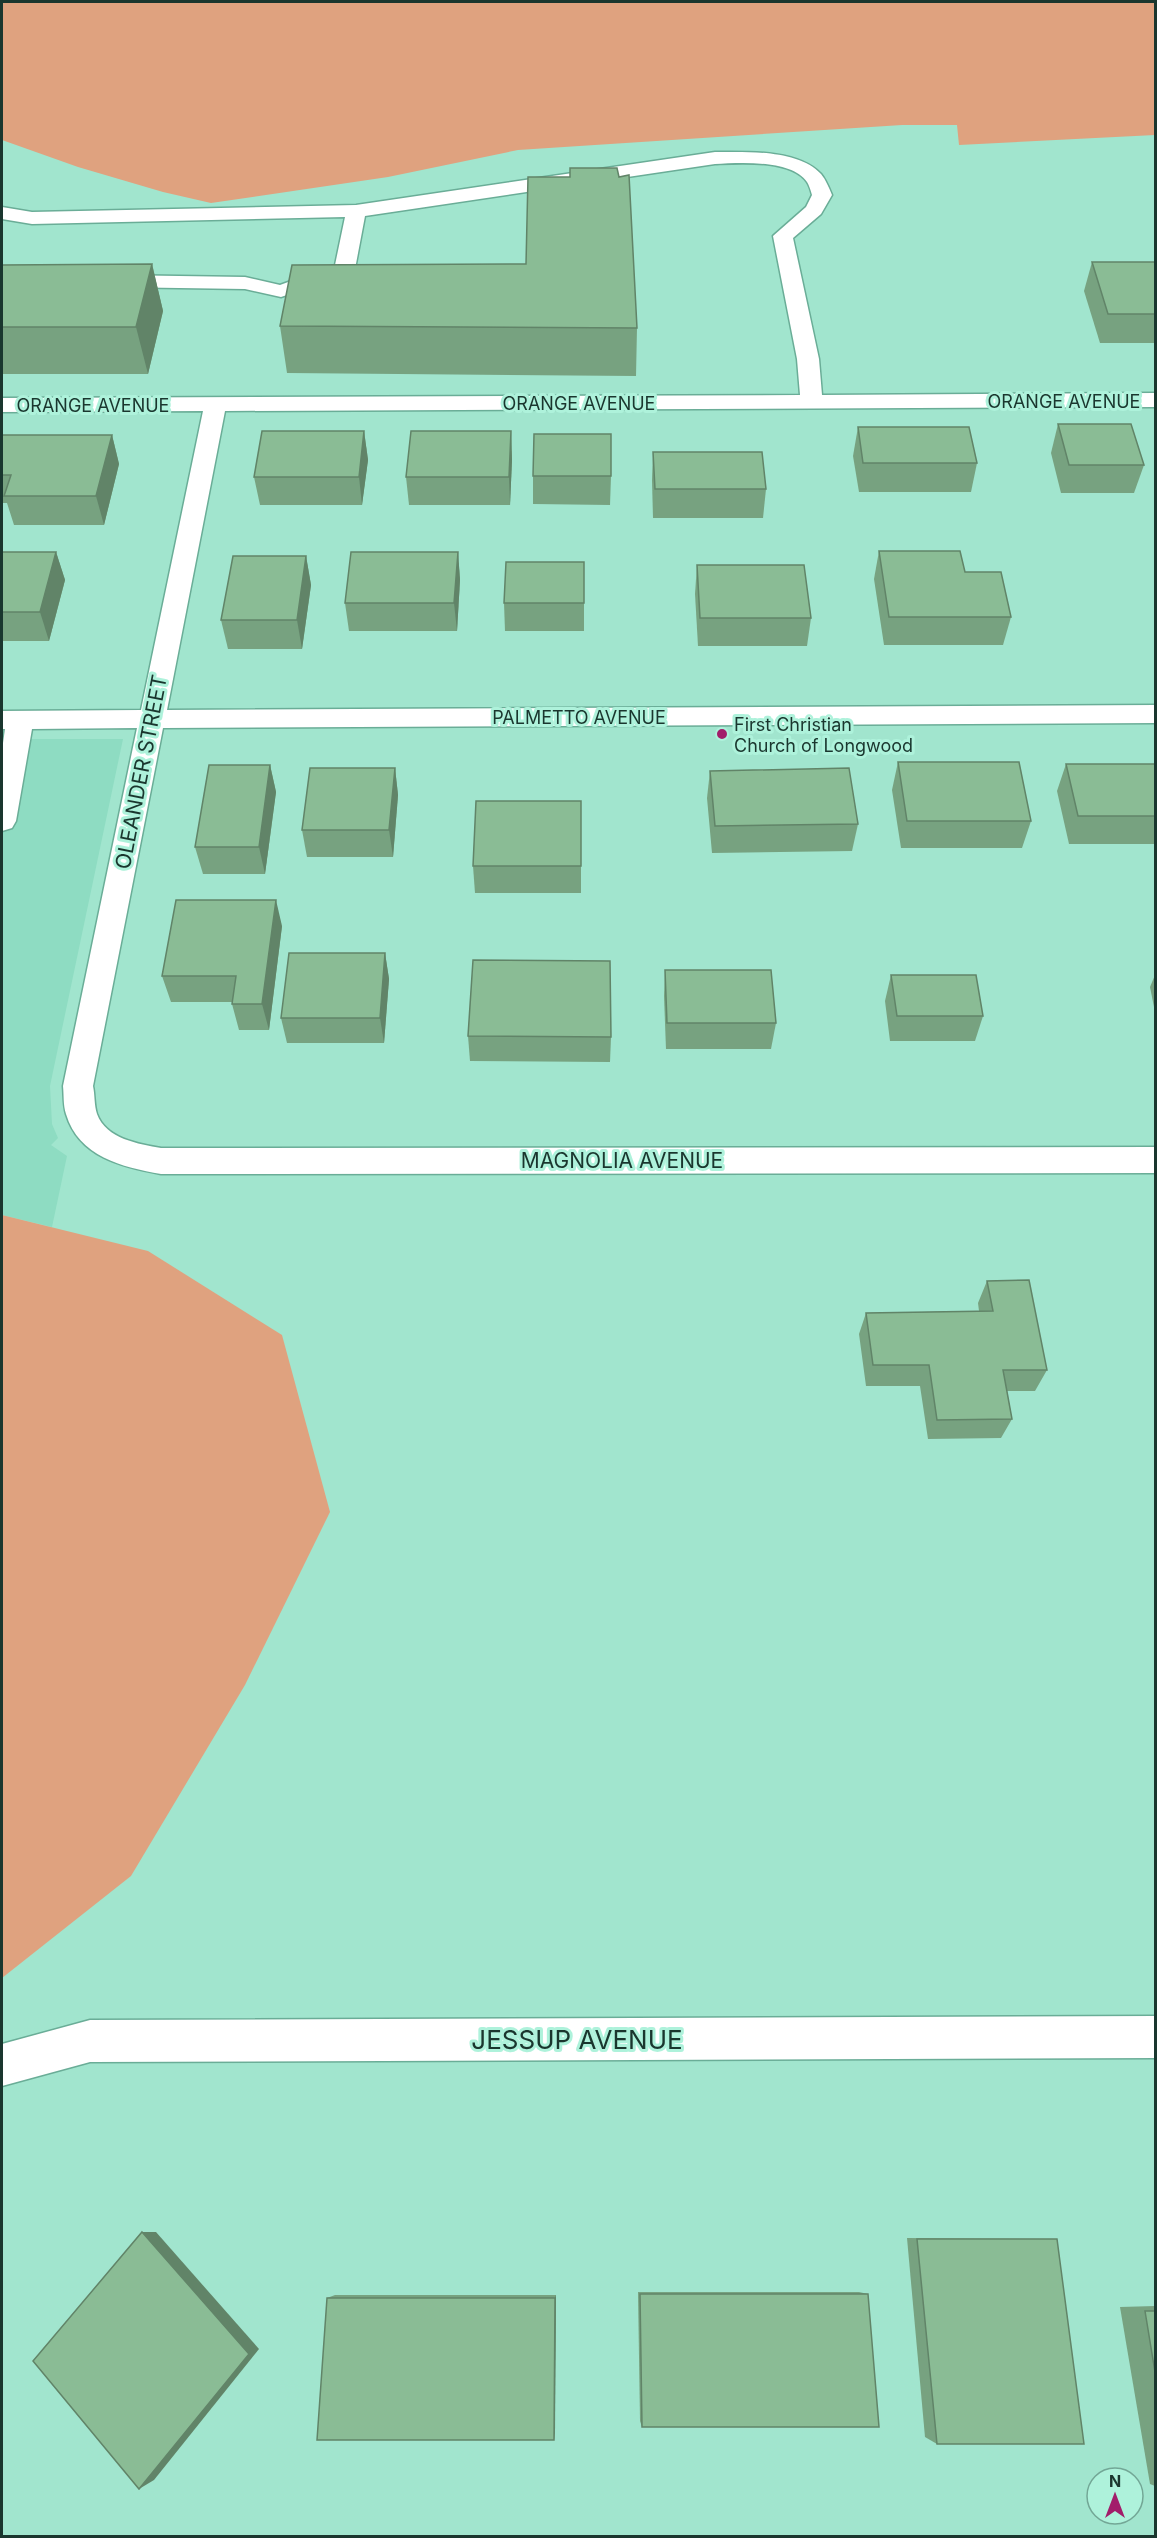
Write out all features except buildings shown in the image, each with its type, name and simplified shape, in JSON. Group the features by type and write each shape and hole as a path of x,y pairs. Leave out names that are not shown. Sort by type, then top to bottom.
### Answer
{"street":[{"path":"2,213 32,218 356,211 715,158 771,159 797,167 813,176 822,195 814,210 783,236 808,358 812,402"},
{"path":"94,280 245,283 281,291 345,268 356,211"},
{"name":"ORANGE AVENUE","path":"2,405 1155,400"},
{"name":"OLEANDER STREET","path":"93,1137 82,1117 78,1086 215,405"},
{"name":"PALMETTO AVENUE","path":"11,720 1155,714"},
{"path":"2,821 11,720"},
{"name":"MAGNOLIA AVENUE","path":"93,1137 117,1152 161,1161 1155,1160"},
{"name":"JESSUP AVENUE","path":"2,2065 90,2041 1155,2037"}],"shaded area":[{"path":"2,2 1155,2 1155,135 959,145 957,125 902,125 518,150 388,177 211,203 163,192 78,167 2,140"},
{"path":"2,739 123,739 50,1086 52,1124 58,1138 51,1145 67,1156 52,1227 2,1215"},
{"path":"2,1215 148,1251 282,1335 330,1512 245,1685 131,1876 2,1978"}],"place":[{"name":"First Christian Church of Longwood","path":"722,734"}]}
